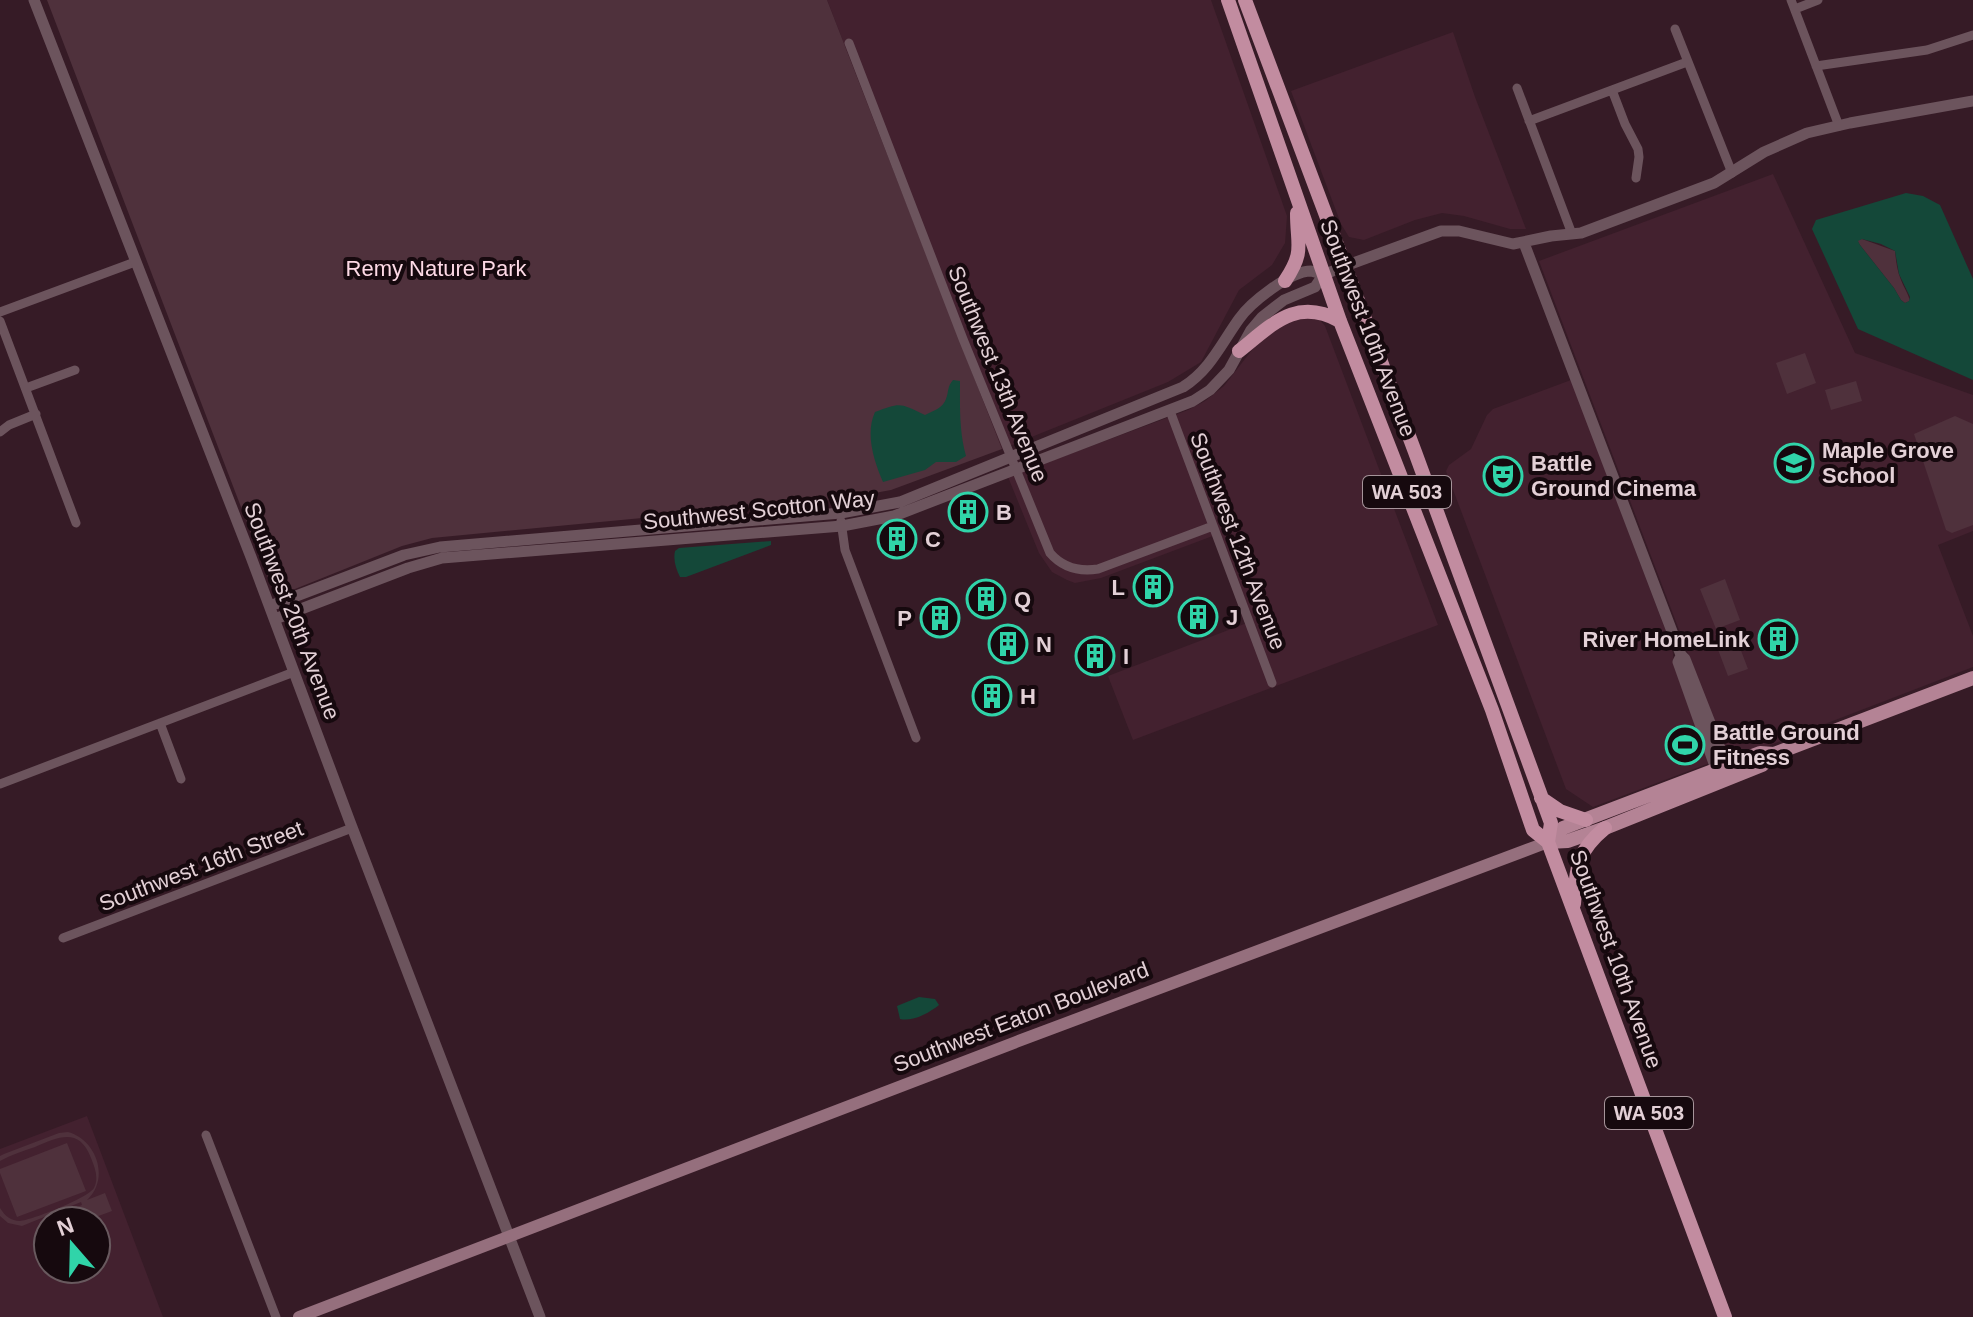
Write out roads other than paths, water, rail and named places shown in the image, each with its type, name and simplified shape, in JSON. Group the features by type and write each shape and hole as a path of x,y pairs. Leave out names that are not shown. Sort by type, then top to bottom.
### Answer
{"highway":[{"name":"Southwest 10th Avenue","path":"1228,0 1323,275 1492,710 1533,830 1548,842"},
{"name":"Southwest 10th Avenue","path":"1245,0 1551,823 1548,842 1725,1317"},
{"path":"1285,281 1300,246 1298,201"},
{"path":"1239,351 1276,322 1299,312 1315,311 1340,321"},
{"path":"1541,798 1560,811 1586,820"},
{"path":"1573,908 1577,870 1583,851 1605,828"}],"main road":[{"name":"Southwest Eaton Boulevard","path":"299,1317 1548,842 1568,841 1605,828 1762,765 1774,754 1973,678"},
{"name":"Southwest Eaton Boulevard","path":"1548,842 1563,828 1760,753 1774,754"},
{"path":"1688,794 1702,782 1722,774 1722,768"}],"street":[{"name":"Southwest 20th Avenue","path":"34,0 275,619 540,1317"},
{"path":"1818,0 1793,4 1839,126"},
{"path":"1675,29 1732,173"},
{"path":"1816,66 1927,50 1973,35"},
{"name":"Southwest 13th Avenue","path":"849,43 963,339 1050,553 1066,566 1080,570 1098,569 1213,526"},
{"path":"1529,121 1687,62"},
{"path":"1517,88 1572,234"},
{"path":"1612,90 1638,149 1636,178"},
{"name":"Southwest Scotton Way","path":"270,606 420,551 460,544 505,547 842,526 903,513 1193,401 1210,390 1229,370 1251,330 1262,317 1287,298 1315,287 1323,275 1345,266 1433,233 1450,230 1508,243 1524,243 1595,228 1699,189 1777,145 1807,133 1973,102"},
{"path":"1524,243 1685,659 1722,768"},
{"path":"0,312 135,262"},
{"name":"Southwest Scotton Way","path":"275,619 432,560 505,547 841,513 900,502 1190,383 1216,357 1246,311 1261,297 1285,281 1309,271 1323,275"},
{"path":"0,321 76,523"},
{"path":"26,388 75,370"},
{"name":"Southwest 12th Avenue","path":"1170,411 1272,683"},
{"path":"0,432 36,414"},
{"path":"841,513 845,550 916,738"},
{"path":"0,784 294,672"},
{"path":"160,723 181,779"},
{"name":"Southwest 16th Street","path":"63,938 352,828"},
{"path":"206,1135 276,1317"}],"place":[{"name":"Maple Grove School","path":"1794,463"},
{"name":"Battle Ground Cinema","path":"1503,476"},
{"name":"B","path":"968,512"},
{"name":"C","path":"897,539"},
{"name":"L","path":"1153,587"},
{"name":"Q","path":"986,599"},
{"name":"J","path":"1198,617"},
{"name":"P","path":"940,618"},
{"name":"River HomeLink","path":"1778,639"},
{"name":"N","path":"1008,644"},
{"name":"I","path":"1095,656"},
{"name":"H","path":"992,696"},
{"name":"Battle Ground Fitness","path":"1685,745"}],"park label":[{"name":"Remy Nature Park","path":"436,268"}]}
